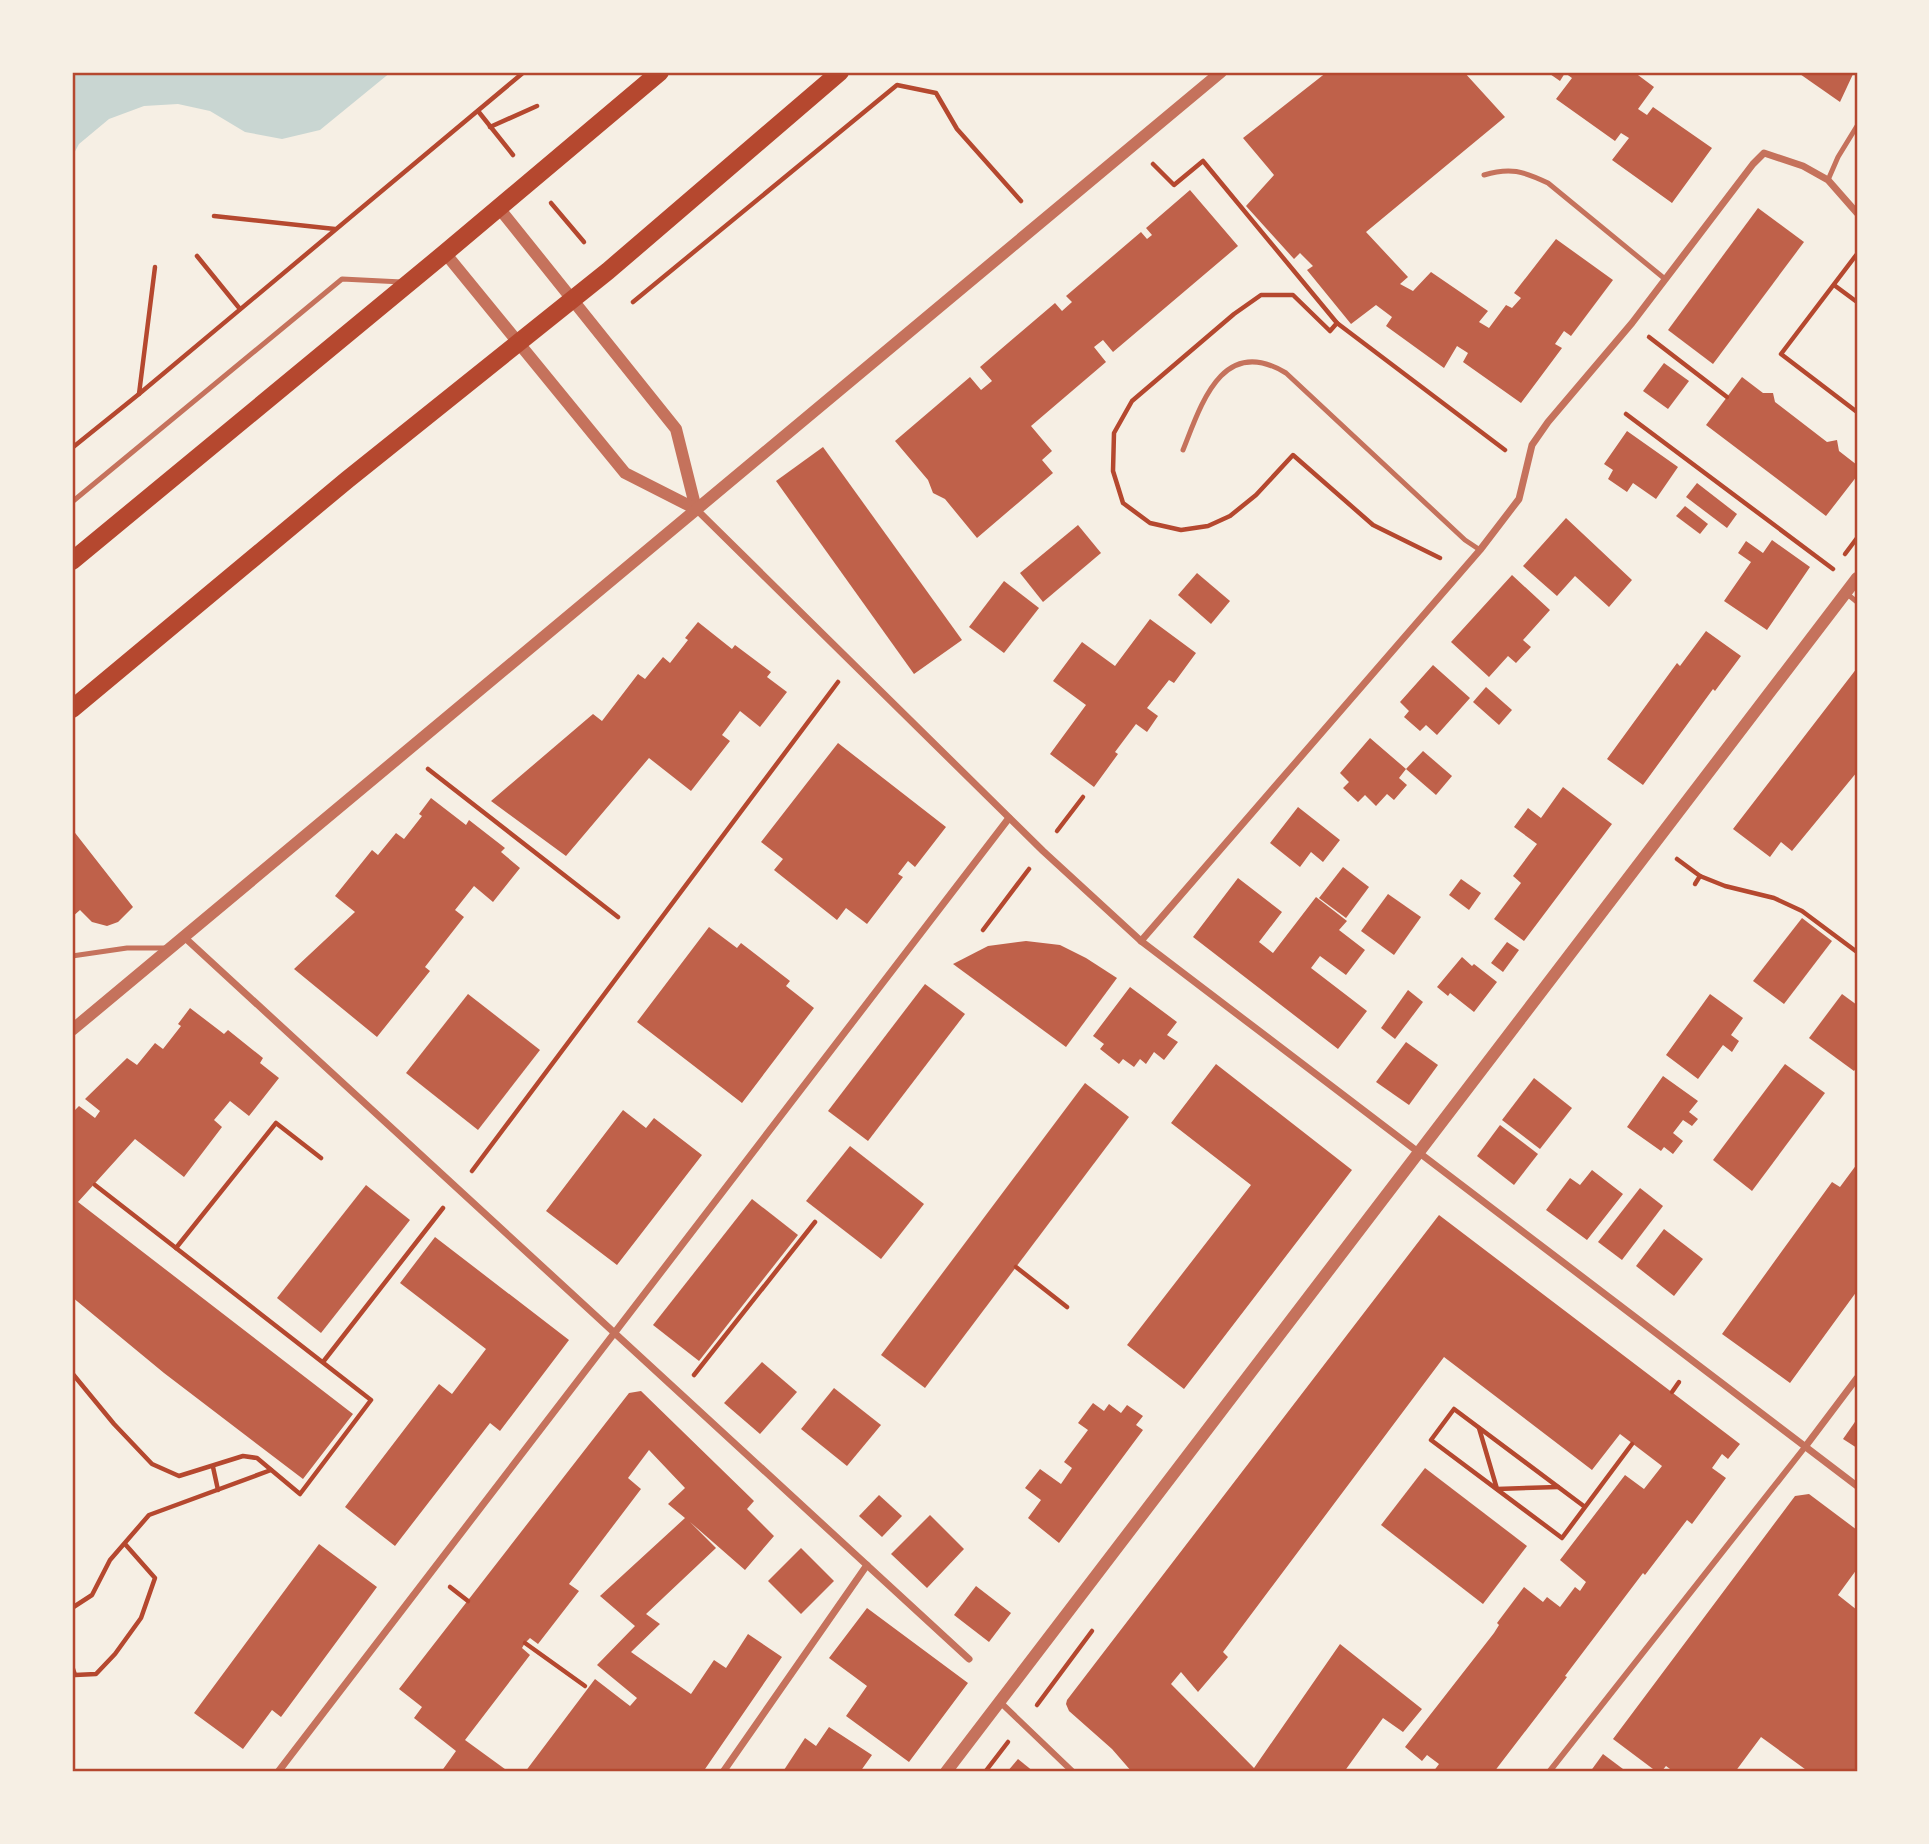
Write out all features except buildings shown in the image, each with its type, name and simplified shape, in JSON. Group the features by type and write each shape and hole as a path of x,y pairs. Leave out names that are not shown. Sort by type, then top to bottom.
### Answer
{"main road":[{"path":"72,561 660,72"},
{"path":"72,709 347,480 573,299 840,72"}],"street":[{"path":"72,1030 1221,72"},
{"path":"1141,941 1480,550 1519,499 1532,445 1548,422 1632,323 1753,164 1764,153 1803,166 1828,180 1857,213"},
{"path":"499,208 676,429 695,509"},
{"path":"445,253 625,473 695,509 1043,851 1141,941 1857,1486"},
{"path":"946,1772 1852,585"},
{"path":"278,1772 1009,818"},
{"path":"183,936 969,1659"},
{"path":"1549,1772 1857,1378"},
{"path":"723,1772 867,1565"},
{"path":"1000,1702 1073,1772"}],"lane":[{"path":"1828,180 1857,126"},
{"path":"1483,175 1504,169 1527,173 1548,183 1665,279"},
{"path":"72,502 342,279 409,282"},
{"path":"1183,450 1206,393 1222,374 1236,366 1252,362 1272,364 1286,373 1465,540 1480,550"},
{"path":"1852,585 1857,602"},
{"path":"72,956 127,948 170,948"}],"path":[{"path":"72,448 524,72"},
{"path":"633,302 897,85 936,93 957,130 1021,201"},
{"path":"490,127 537,106"},
{"path":"478,111 513,155"},
{"path":"1134,144 1174,185 1203,161 1337,323 1527,467"},
{"path":"546,196 584,243"},
{"path":"214,216 336,229"},
{"path":"1857,254 1781,354 1857,412"},
{"path":"197,256 240,309"},
{"path":"139,394 155,267"},
{"path":"1834,285 1857,302"},
{"path":"1337,323 1330,331 1293,295 1261,295 1234,314 1132,401 1114,433 1113,471 1123,503 1150,523 1181,530 1208,526 1230,516 1256,495 1293,455 1373,525 1463,569"},
{"path":"1632,323 1727,397"},
{"path":"1626,414 1852,585"},
{"path":"477,1166 819,706"},
{"path":"405,751 618,917"},
{"path":"983,930 1083,797"},
{"path":"1655,844 1700,876 1725,886 1774,898 1802,911 1857,952"},
{"path":"1695,884 1700,876"},
{"path":"176,1248 276,1123 321,1158"},
{"path":"72,1373 114,1424 152,1464 179,1476 243,1456 257,1458 300,1494 371,1400 95,1185"},
{"path":"680,1393 815,1222"},
{"path":"323,1362 427,1228"},
{"path":"1016,1267 1067,1307"},
{"path":"1585,1507 1454,1409 1431,1440 1562,1538 1632,1444"},
{"path":"1478,1427 1497,1489"},
{"path":"213,1467 218,1490"},
{"path":"72,1608 92,1595 110,1560 149,1515 271,1470"},
{"path":"1497,1489 1559,1487"},
{"path":"72,1666 75,1675 96,1674 115,1654 141,1618 155,1578 125,1544"},
{"path":"526,1643 585,1686"}],"shaded area":[{"path":"72,72 391,72 320,130 282,139 245,132 210,111 178,104 144,106 109,119 79,144 72,157"}]}
